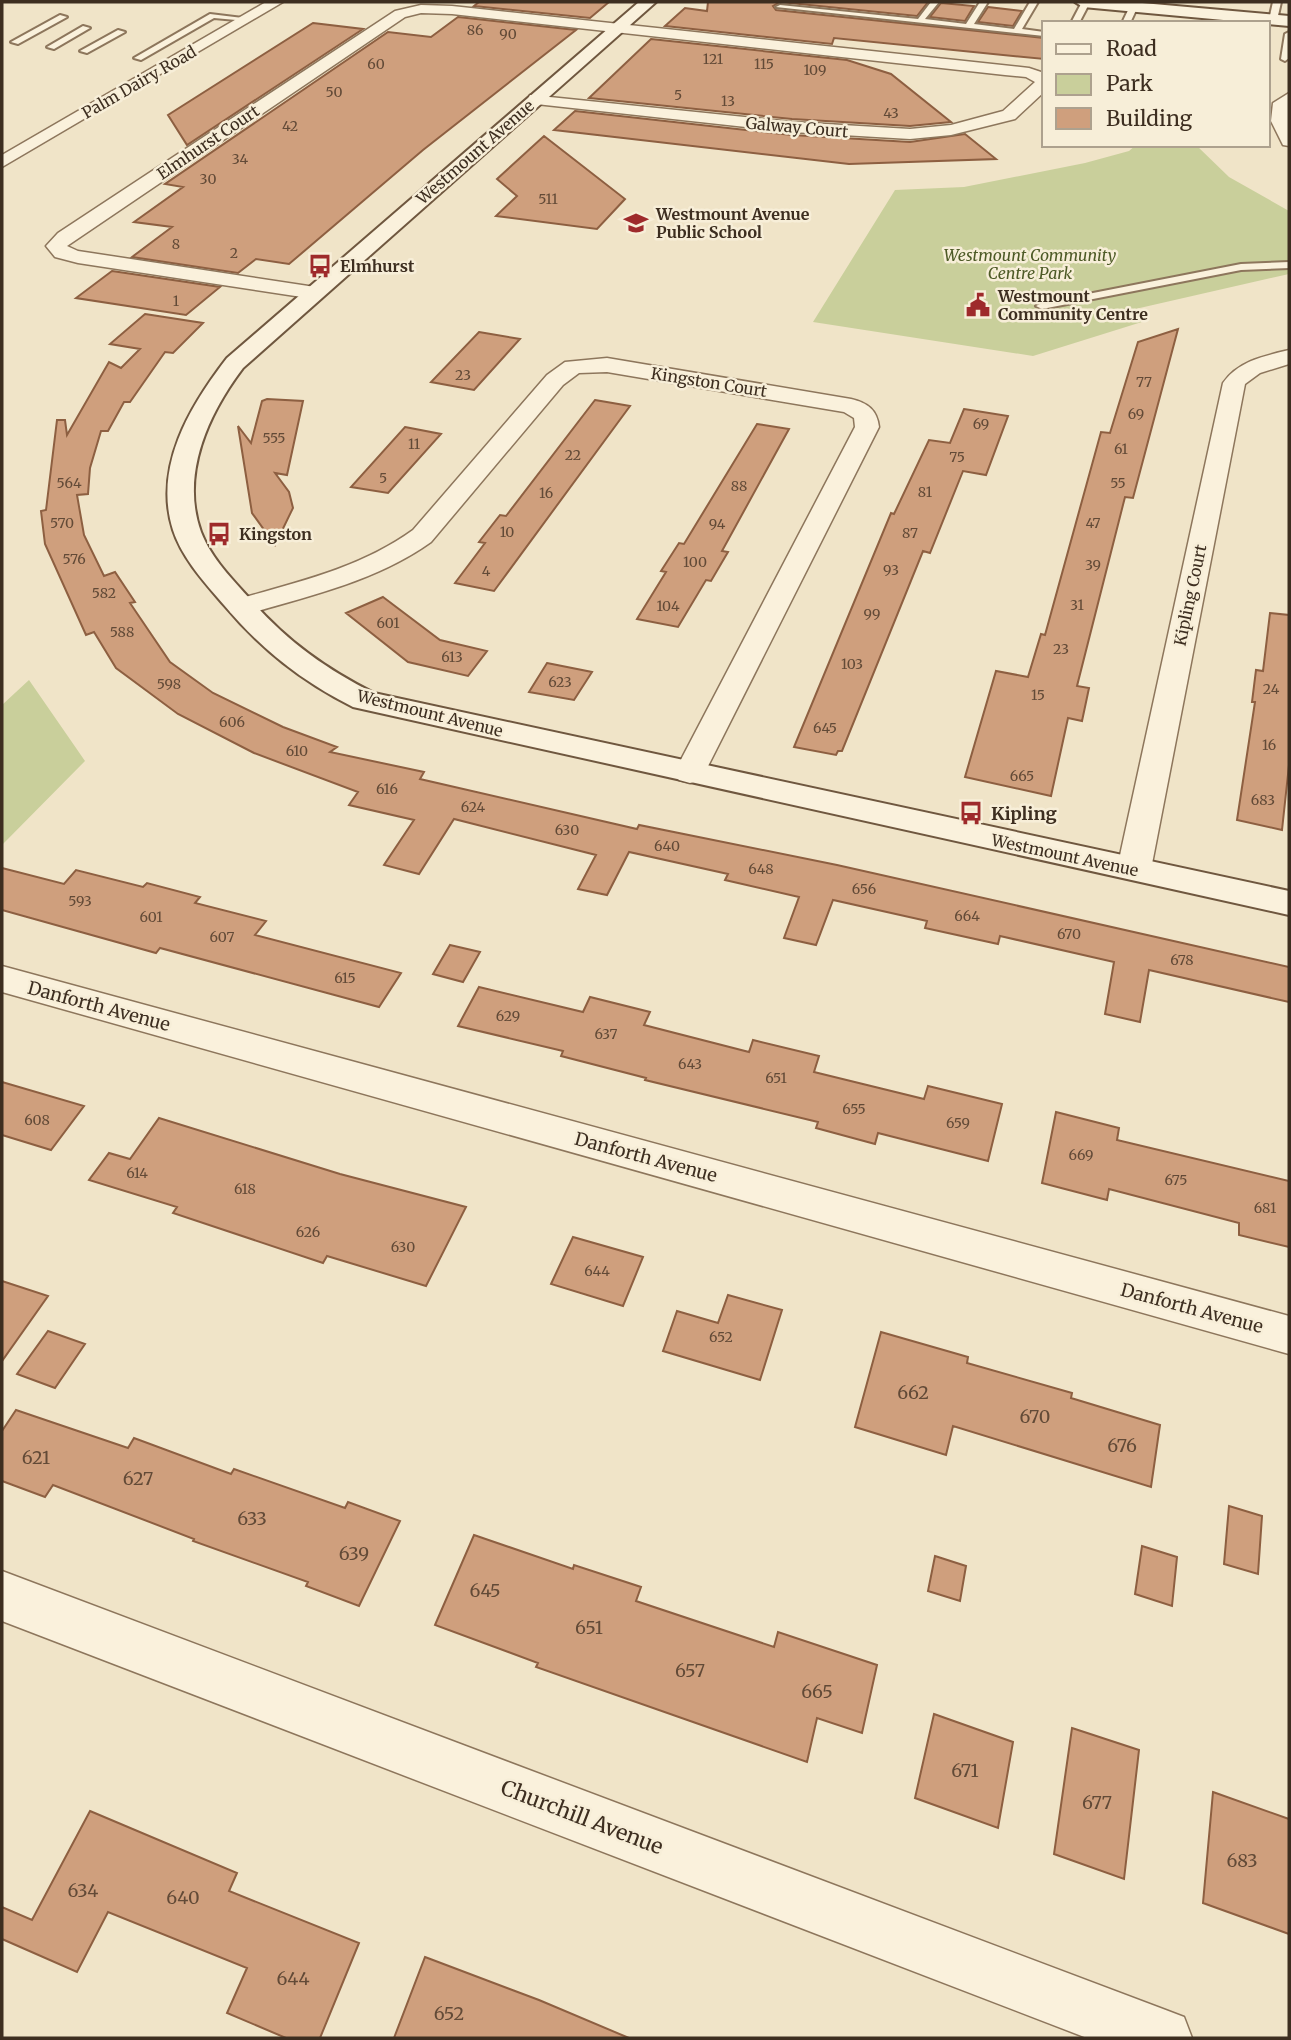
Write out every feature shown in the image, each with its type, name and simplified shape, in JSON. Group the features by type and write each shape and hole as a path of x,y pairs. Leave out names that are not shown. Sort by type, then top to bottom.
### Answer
{"street":[{"name":"Palm Dairy Road","path":"2,162 276,2"},
{"name":"Westmount Avenue","path":"648,2 235,363 212,392 186,451 181,504 187,530 200,554 241,607 293,660 329,683 364,699 690,774 1289,903"},
{"path":"1084,2 1134,6 1193,18 1281,20"},
{"name":"Elmhurst Court","path":"315,293 79,257 62,253 57,246 65,237 400,14 421,9 442,9 617,29"},
{"name":"Galway Court","path":"617,29 1005,70 1029,73 1042,78"},
{"name":"Galway Court","path":"536,99 792,128 910,134 951,130 1009,115 1042,85"},
{"path":"1288,98 1281,103 1280,121 1289,141"},
{"name":"Kipling Court","path":"1134,869 1234,383 1239,375 1248,370 1289,357"},
{"name":"Kingston Court","path":"241,607 371,566 410,546 422,536 555,380 573,367 607,365 851,406 866,415 867,427 690,774"},
{"name":"Danforth Avenue","path":"2,979 1289,1335"},
{"name":"Churchill Avenue","path":"2,1596 1163,2038"}],"lane":[{"path":"919,22 935,2"},
{"path":"968,27 984,2"},
{"path":"1016,32 1034,2"},
{"path":"1076,21 1084,2"},
{"path":"1277,2 1281,20"},
{"path":"1127,21 1134,6"},
{"path":"780,7 867,12 919,22 1042,34"},
{"path":"32,22 42,16"},
{"path":"138,58 213,16 247,19"},
{"path":"15,42 63,17"},
{"path":"51,47 86,28"},
{"path":"84,51 121,32"},
{"path":"1284,59 1289,34"},
{"path":"1042,306 1247,266 1289,265"}],"green space":[{"name":"Westmount Community Centre Park","path":"1134,147 1198,147 1229,177 1289,211 1289,274 1131,310 1145,321 1033,356 813,322 895,190 964,187 1085,163 1129,151"},
{"path":"29,680 85,761 2,845 2,705"}],"building":[{"path":"479,2 609,2 590,18 474,6"},
{"path":"708,2 780,2 773,6 776,10 1042,38 1042,59 834,38 832,44 665,26 685,8 707,11"},
{"path":"780,2 928,2 917,16"},
{"path":"941,3 974,6 965,21 930,17"},
{"path":"988,7 1022,11 1013,26 978,22"},
{"path":"458,17 576,30 423,150 289,264 256,259 238,273 132,257 172,227 134,222 183,187 165,184 388,32 431,37"},
{"path":"313,23 363,29 187,145 168,115"},
{"path":"651,39 847,60 891,74 951,122 910,126 792,119 589,98"},
{"path":"575,111 792,135 910,142 965,134 996,159 849,164 554,130"},
{"path":"544,136 625,199 597,229 496,216 517,196 497,179"},
{"path":"112,271 220,287 186,315 76,298"},
{"path":"145,314 203,323 173,353 165,352 130,402 124,402 108,431 101,431 90,468 88,494 77,495 84,535 104,576 115,572 135,602 130,603 170,662 213,693 283,727 337,747 330,752 424,772 420,779 637,829 639,825 837,865 1289,967 1289,1002 1149,970 1140,1022 1105,1014 1114,962 1000,936 998,944 925,928 927,921 833,900 816,945 784,938 799,897 725,880 728,874 629,852 607,895 578,889 596,855 454,819 419,874 384,865 414,820 349,805 358,792 254,753 178,714 116,668 94,632 86,635 45,544 41,511 46,510 57,420 65,420 67,435 109,362 121,368 140,349 110,344"},
{"path":"1178,329 1133,498 1125,497 1077,686 1089,688 1082,721 1068,718 1051,796 965,777 996,671 1028,677 1041,634 1045,635 1101,432 1110,433 1138,342"},
{"path":"479,332 520,339 474,390 431,382"},
{"path":"595,400 630,406 494,591 455,583 485,543 479,542 500,515 506,516"},
{"path":"262,401 303,401 287,475 275,473 289,492 293,508 275,545 252,513 238,426 251,443"},
{"path":"964,409 1008,416 986,475 963,471 930,553 923,551 842,751 838,751 836,755 794,747 891,513 894,514 929,440 950,443"},
{"path":"757,424 789,429 722,551 728,552 711,581 706,580 678,627 637,619 666,572 661,571 679,543 684,544"},
{"path":"405,427 441,434 388,493 351,487"},
{"path":"383,597 440,640 487,651 468,676 408,662 346,613"},
{"path":"1270,613 1289,615 1289,765 1282,830 1237,820 1255,702 1252,702 1256,670 1263,671"},
{"path":"547,663 592,672 574,700 529,692"},
{"path":"2,868 64,884 76,870 143,887 147,883 200,897 195,903 266,921 255,935 401,973 379,1007 160,948 156,953 2,910"},
{"path":"450,945 480,952 463,982 433,974"},
{"path":"479,987 583,1012 590,997 650,1012 644,1025 749,1052 753,1040 819,1056 814,1072 924,1099 928,1086 1002,1104 988,1161 878,1133 875,1144 816,1128 818,1122 645,1080 646,1078 561,1056 563,1051 458,1026"},
{"path":"2,1082 84,1106 51,1150 2,1135"},
{"path":"1056,1112 1119,1128 1117,1140 1289,1181 1289,1247 1239,1235 1239,1223 1109,1189 1107,1200 1042,1183"},
{"path":"159,1118 340,1174 466,1207 426,1286 327,1256 323,1263 173,1213 177,1207 89,1180 109,1153 130,1159"},
{"path":"573,1237 643,1257 623,1306 551,1284"},
{"path":"2,1281 48,1296 2,1361"},
{"path":"728,1295 782,1310 760,1380 663,1351 677,1311 718,1323"},
{"path":"48,1331 85,1344 55,1388 17,1374"},
{"path":"881,1332 968,1357 967,1363 1072,1393 1071,1398 1160,1425 1151,1487 953,1426 946,1455 855,1427"},
{"path":"16,1410 128,1448 134,1438 231,1474 234,1469 345,1508 348,1502 400,1521 359,1606 306,1586 308,1582 193,1541 194,1539 53,1485 45,1497 2,1481 2,1431"},
{"path":"1229,1506 1262,1516 1258,1574 1224,1564"},
{"path":"474,1535 573,1569 574,1565 641,1587 636,1601 774,1647 778,1632 877,1665 862,1733 817,1718 807,1762 536,1667 538,1663 435,1625"},
{"path":"1142,1546 1177,1557 1172,1606 1135,1594"},
{"path":"935,1556 966,1566 960,1601 928,1591"},
{"path":"934,1714 1013,1742 998,1828 915,1798"},
{"path":"1072,1728 1139,1750 1124,1879 1054,1854"},
{"path":"1213,1792 1289,1819 1289,1934 1203,1903"},
{"path":"90,1811 237,1873 229,1891 359,1943 320,2038 286,2038 227,2013 247,1968 108,1912 77,1972 2,1939 2,1907 32,1920"},
{"path":"425,1957 539,2000 629,2038 394,2038"}],"place":[{"name":"Westmount Avenue Public School","path":"636,223"},
{"name":"Elmhurst","path":"320,266"},
{"name":"Westmount Community Centre","path":"978,305"},
{"name":"Kingston","path":"219,534"},
{"name":"Kipling","path":"971,813"}]}
